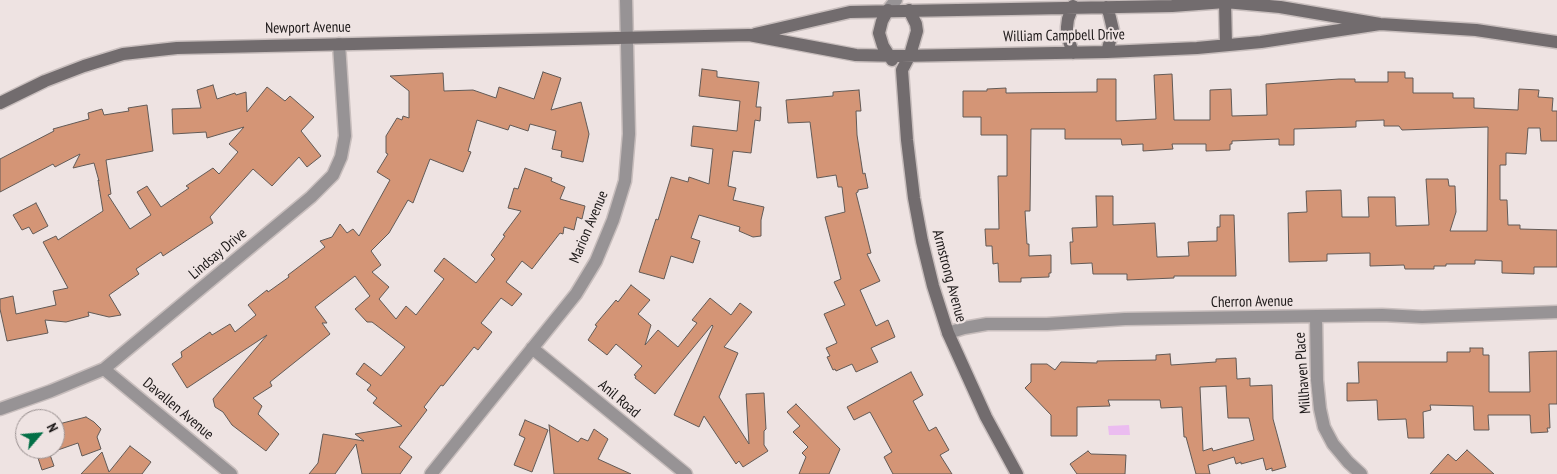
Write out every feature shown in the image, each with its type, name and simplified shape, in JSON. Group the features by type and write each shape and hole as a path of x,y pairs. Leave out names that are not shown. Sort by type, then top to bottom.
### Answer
{"street":[{"name":"Marion Avenue","path":"431,474 581,285 596,261 616,212 625,181 629,134 626,0"},
{"name":"William Campbell Drive","path":"627,38 749,35 850,12 892,5 1106,7 1172,6 1225,2 1280,7 1380,24 1476,30 1557,42"},
{"path":"1225,2 1226,45"},
{"path":"892,5 882,21 879,33 888,56 902,70 910,55 917,31 916,24 905,5"},
{"path":"1073,6 1068,19 1067,35 1073,53"},
{"path":"1106,7 1110,13 1113,30 1107,52"},
{"name":"William Campbell Drive","path":"749,35 856,55 1073,53 1261,42 1380,24"},
{"name":"Newport Avenue","path":"0,103 45,80 122,54 177,48 627,38"},
{"name":"Lindsay Drive","path":"0,409 51,391 104,369 311,197 333,175 341,157 345,136 339,44"},
{"name":"Armstrong Avenue","path":"902,70 906,140 914,198 933,286 948,332 986,417 1018,474"},
{"name":"Cherron Avenue","path":"948,332 987,324 1047,324 1125,319 1382,315 1422,317 1557,312"},
{"name":"Millhaven Place","path":"1316,317 1317,380 1324,426 1333,444 1361,474"},
{"name":"Anil Road","path":"532,348 686,474"},
{"name":"Davallen Avenue","path":"104,369 225,472"}],"shaded area":[{"path":"1129,425 1130,435 1109,435 1108,426"}],"building":[{"path":"702,69 717,71 717,77 759,82 756,107 761,107 760,121 755,120 751,153 733,151 728,186 736,188 733,200 764,207 761,220 761,236 753,237 739,231 740,227 699,215 691,238 700,241 693,263 671,256 664,279 639,272 671,177 688,182 689,177 709,184 713,149 691,146 693,126 737,131 740,101 699,96"},
{"path":"543,72 561,78 551,110 581,102 589,134 583,162 561,157 562,151 552,149 556,131 530,124 528,131 510,125 508,130 477,120 468,151 471,152 463,172 430,159 413,203 408,200 389,233 371,251 381,265 372,272 389,287 379,299 396,319 406,306 416,315 444,279 434,271 444,258 476,283 495,259 491,255 521,211 508,208 514,188 518,189 525,168 552,178 551,181 565,187 560,199 585,206 582,219 577,217 574,230 564,227 563,234 560,233 532,269 522,261 506,282 522,294 512,306 501,298 481,323 492,332 478,350 474,347 424,407 427,410 399,447 412,457 400,474 362,474 356,444 335,474 309,474 318,463 323,434 364,441 355,434 402,426 373,403 377,398 367,390 371,385 356,374 364,363 381,376 405,347 372,322 367,322 355,309 370,296 355,276 315,307 327,323 322,323 330,334 270,382 272,386 253,398 262,406 258,414 279,434 266,451 232,425 223,412 215,407 213,399 267,335 187,388 172,364 182,357 181,352 210,332 212,335 230,324 235,332 256,315 248,305 267,290 268,292 289,277 288,275 325,247 320,241 332,237 340,224 347,233 353,229 359,236 390,180 377,172 388,154 386,153 386,136 397,118 402,120 403,116 409,118 409,91 390,76 443,73 444,91 473,90 496,98 499,87 534,99"},
{"path":"1388,72 1405,72 1405,78 1413,78 1413,93 1453,93 1453,98 1474,98 1474,108 1518,110 1519,89 1539,90 1538,97 1553,98 1552,111 1557,111 1557,141 1541,141 1540,128 1528,128 1526,154 1506,153 1506,165 1500,165 1500,200 1507,200 1508,225 1520,225 1520,229 1557,230 1557,267 1534,267 1534,274 1502,273 1502,261 1475,260 1475,264 1446,264 1446,266 1434,266 1434,269 1405,269 1404,265 1370,266 1370,253 1327,254 1327,261 1289,262 1288,213 1307,212 1306,191 1341,190 1342,217 1369,217 1368,197 1395,197 1396,226 1429,225 1426,179 1448,179 1449,186 1455,186 1456,212 1450,231 1487,231 1488,127 1402,130 1399,126 1384,126 1384,120 1356,121 1356,127 1294,129 1294,145 1279,145 1279,139 1232,141 1230,150 1206,151 1206,144 1172,144 1173,149 1143,151 1143,144 1122,145 1121,139 1065,139 1065,129 1031,129 1030,211 1025,211 1027,244 1029,244 1029,256 1051,255 1051,273 1049,273 1049,277 1021,278 1021,282 999,282 998,263 993,264 992,246 986,246 985,229 999,229 998,176 1007,176 1007,135 981,135 981,117 963,117 963,91 987,91 987,89 1006,88 1006,93 1097,92 1097,79 1116,79 1116,121 1156,119 1154,75 1172,74 1174,120 1210,120 1210,90 1231,89 1232,116 1267,115 1266,84 1339,79 1355,79 1355,82 1388,82"},
{"path":"213,85 217,99 235,93 236,95 246,92 247,112 267,87 285,101 290,96 314,117 301,131 321,156 307,167 299,157 272,186 253,169 210,217 213,223 163,256 161,252 136,269 139,274 109,295 121,315 109,317 88,312 89,316 66,322 45,320 48,333 7,341 0,309 0,299 13,296 16,314 56,305 53,291 68,288 43,242 56,236 58,240 103,211 99,181 94,163 73,168 80,154 55,167 53,164 0,192 0,159 54,131 53,129 89,119 88,113 102,109 104,115 129,111 128,108 147,105 153,151 106,160 111,194 108,195 130,229 151,215 137,192 147,186 161,207 189,188 186,186 213,168 219,174 238,152 229,144 244,127 207,138 206,132 173,134 172,109 201,108 197,90"},
{"path":"859,90 861,111 856,111 857,135 863,174 865,173 868,188 858,190 856,193 871,253 867,254 880,281 860,290 876,326 888,320 895,337 871,348 878,362 856,372 852,364 836,371 835,369 833,370 827,357 830,356 826,348 837,343 824,314 845,305 834,282 841,279 825,217 845,212 842,187 838,187 836,175 817,178 810,122 788,123 786,100 833,96 833,92"},
{"path":"1096,196 1113,196 1113,225 1155,223 1157,257 1189,256 1188,242 1217,241 1217,227 1220,227 1220,215 1234,215 1236,276 1174,276 1174,278 1127,280 1127,274 1093,274 1092,263 1071,264 1070,242 1073,242 1072,228 1097,227"},
{"path":"36,203 48,226 33,234 29,227 22,230 13,215"},
{"path":"631,285 650,300 638,314 651,325 645,345 658,330 678,347 697,323 692,320 710,298 731,315 740,303 752,312 724,347 738,353 719,397 749,444 746,394 764,393 766,429 764,431 764,445 768,451 743,467 739,461 736,464 704,416 699,427 674,415 712,325 655,394 635,378 636,376 634,375 642,366 616,344 607,355 588,340 597,326 595,325 616,300 618,302"},
{"path":"1470,348 1483,348 1483,355 1489,355 1489,392 1530,392 1529,352 1557,351 1557,404 1549,404 1550,428 1547,428 1548,432 1531,433 1530,415 1488,415 1489,430 1474,430 1473,406 1430,405 1431,410 1423,412 1424,438 1408,438 1406,419 1378,420 1377,400 1347,401 1347,383 1359,383 1358,362 1447,362 1447,352 1470,352"},
{"path":"1170,354 1171,365 1216,362 1216,359 1236,358 1237,379 1250,378 1250,386 1272,385 1273,419 1286,467 1272,471 1272,468 1266,470 1263,458 1236,464 1234,457 1208,465 1210,474 1196,474 1186,437 1184,437 1182,407 1161,408 1160,400 1108,400 1110,406 1077,407 1077,436 1051,436 1051,415 1025,388 1031,382 1031,364 1047,364 1055,370 1061,362 1097,363 1097,361 1156,360 1156,355","holes":["1226,386 1228,418 1249,418 1254,440 1213,451 1212,448 1203,451 1200,387"]},
{"path":"911,372 923,395 913,401 929,431 936,427 949,450 940,455 952,474 893,474 884,457 892,452 870,412 854,420 847,407"},
{"path":"796,404 840,449 829,474 799,474 806,457 802,453 808,447 793,432 800,426 787,412"},
{"path":"86,417 94,422 101,429 97,437 101,449 82,456 78,443 65,448 65,422"},
{"path":"525,420 548,430 532,472 514,465 525,438 519,435"},
{"path":"549,425 578,442 581,438 588,441 594,429 608,439 598,459 631,474 554,474"},
{"path":"130,446 151,462 142,474 81,474 102,452 109,472"},
{"path":"1467,450 1494,474 1430,474 1448,454 1456,461"},
{"path":"1088,451 1091,454 1126,455 1125,474 1077,474 1070,464"},
{"path":"38,459 52,459 54,466 42,470"}]}
